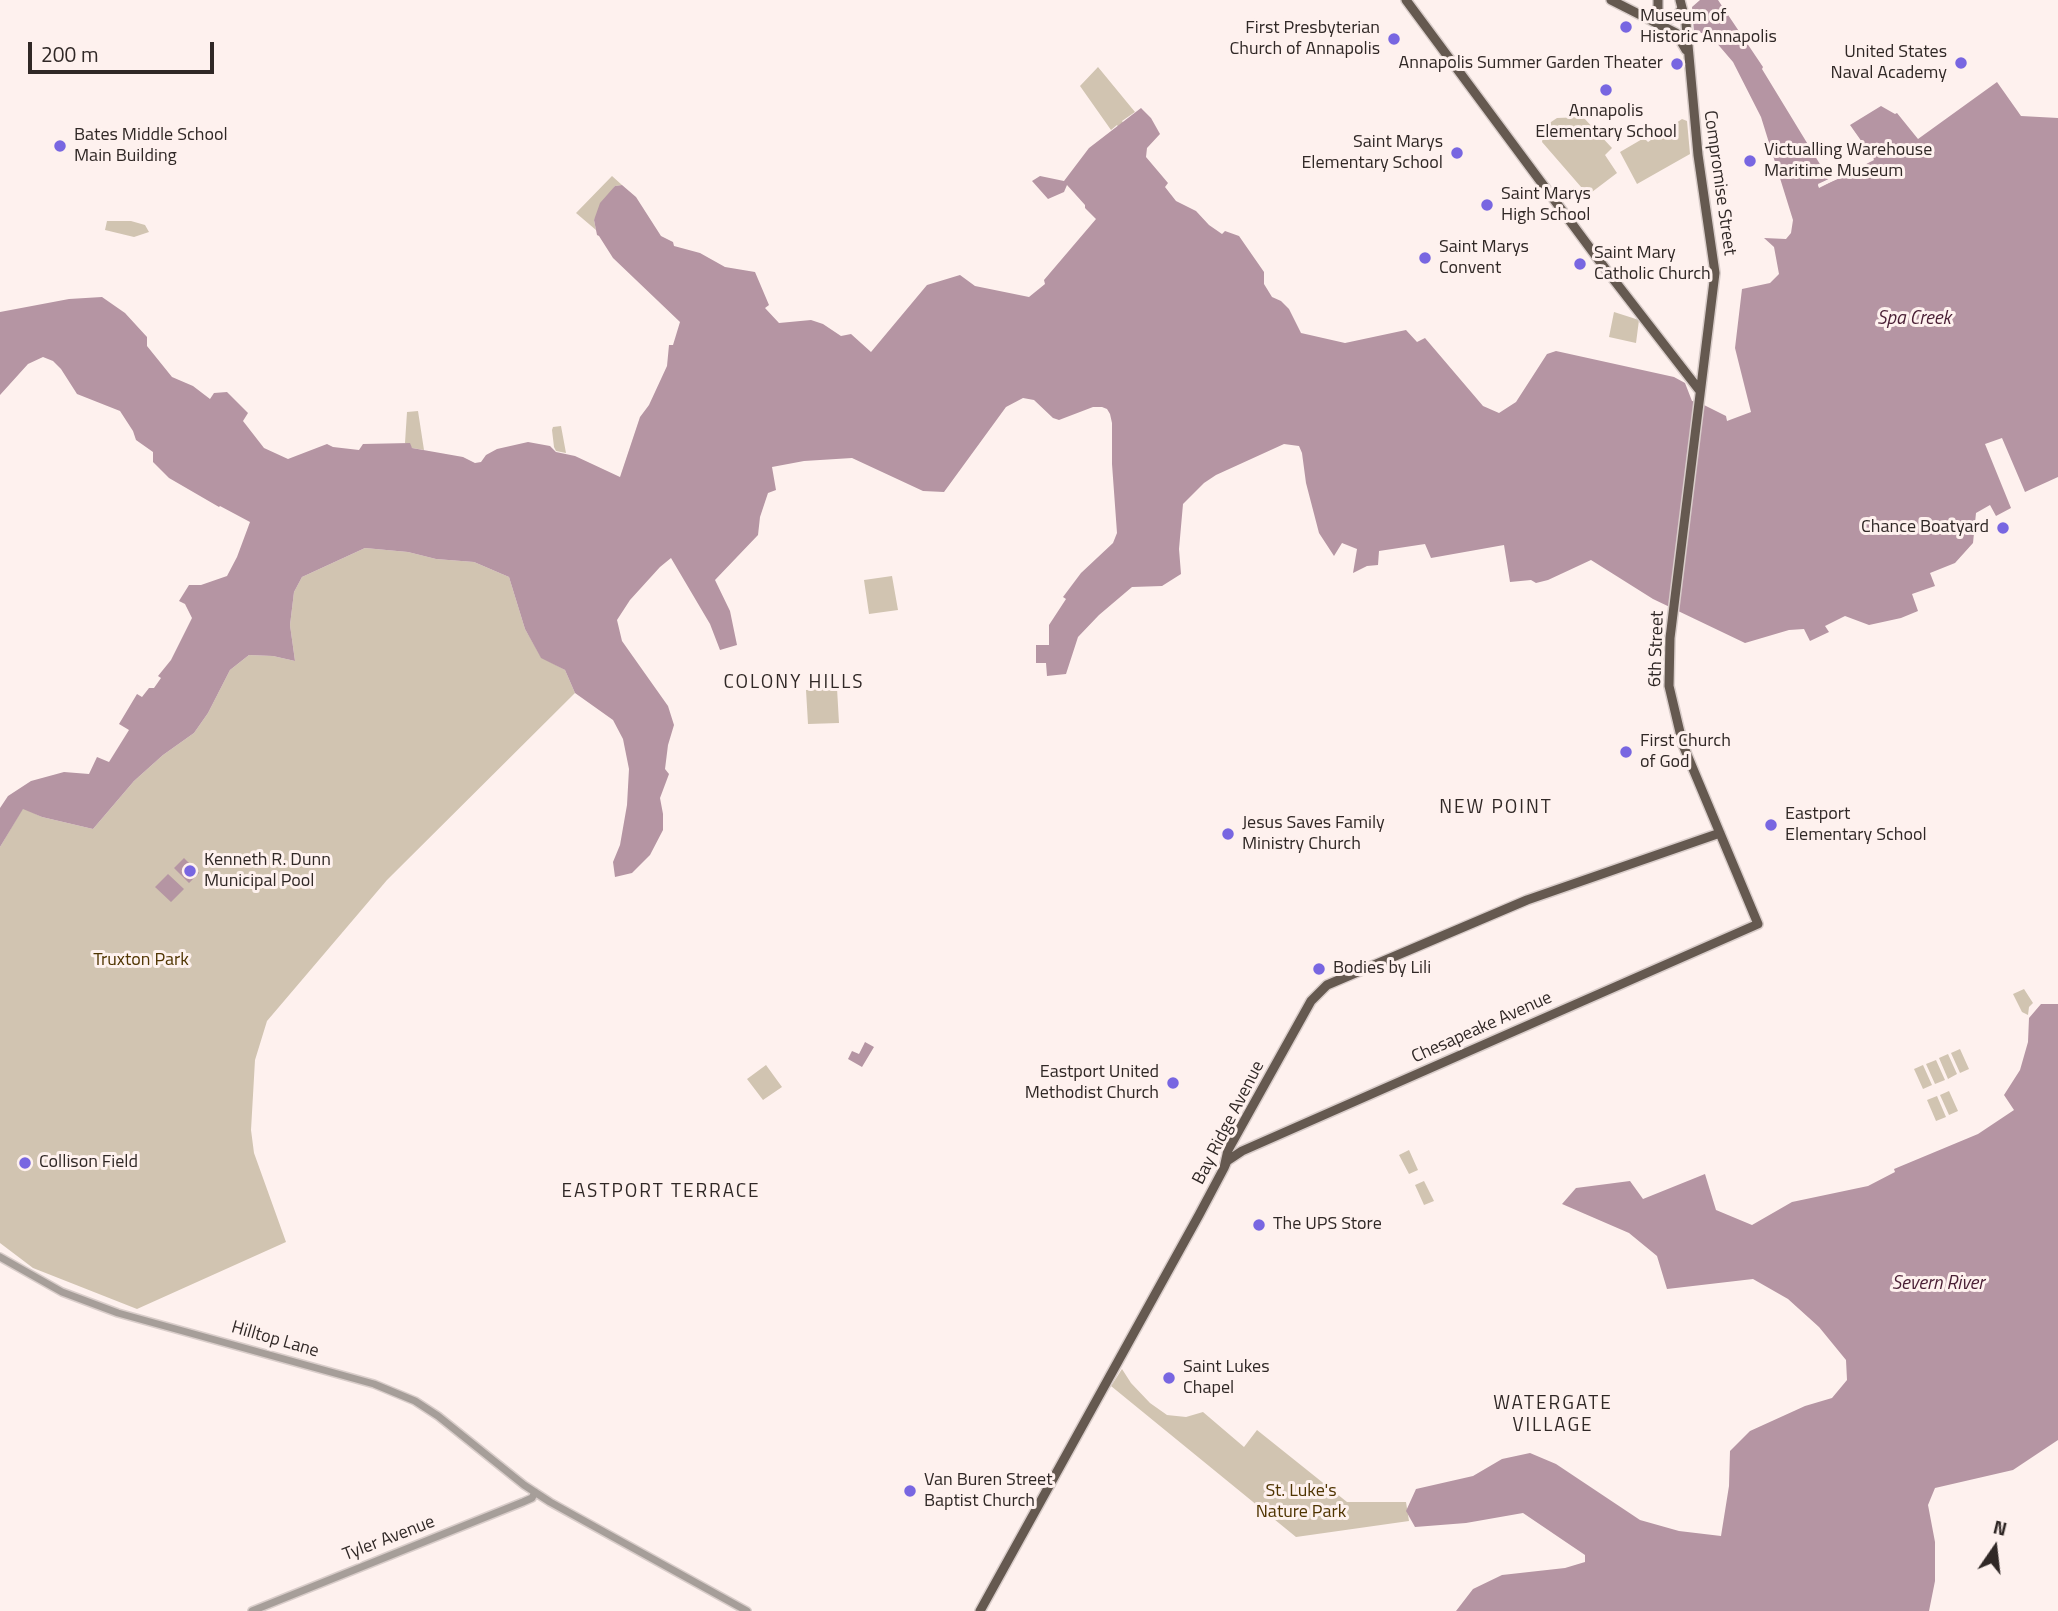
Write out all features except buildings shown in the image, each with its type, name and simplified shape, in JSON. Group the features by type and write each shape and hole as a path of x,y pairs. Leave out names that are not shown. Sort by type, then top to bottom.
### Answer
{"main road":[{"path":"1406,0 1607,271 1700,391"},
{"path":"1611,0 1653,20 1665,21 1676,17 1681,2"},
{"path":"1658,0 1656,9 1687,51"},
{"name":"Compromise Street","path":"1681,2 1686,23 1698,155 1714,261 1699,402"},
{"name":"6th Street","path":"1699,402 1670,638 1669,686 1683,745 1758,924"},
{"name":"Bay Ridge Avenue","path":"980,1611 1224,1168 1227,1151 1311,1001 1328,985 1527,900 1720,833"},
{"name":"Chesapeake Avenue","path":"1224,1168 1227,1161 1242,1150 1758,924"},
{"path":"1242,1150 1239,1140 1244,1121"}],"street":[{"name":"Hilltop Lane","path":"0,1257 62,1292 118,1313 391,1391 415,1401 534,1492"},
{"name":"Tyler Avenue","path":"252,1611 523,1502 531,1498 534,1492"},
{"path":"534,1492 747,1611"}],"green space":[{"path":"1098,67 1135,112 1122,121 1124,124 1119,128 1117,125 1111,130 1080,86"},
{"path":"1583,117 1612,148 1605,155 1617,173 1588,195 1542,142 1545,126 1557,118"},
{"path":"1682,119 1687,121 1690,154 1637,184 1620,152 1644,138 1648,142"},
{"path":"612,176 622,185 615,186 594,220 596,230 576,213"},
{"path":"107,221 131,221 145,225 149,232 134,237 105,230"},
{"path":"1614,312 1639,320 1636,343 1609,337"},
{"path":"418,411 424,450 412,448 405,443 407,412"},
{"path":"561,426 566,453 556,451 554,447 553,427"},
{"name":"Truxton Park","path":"365,548 474,562 509,577 525,629 541,657 565,670 575,693 387,880 267,1021 255,1060 251,1130 254,1153 286,1242 137,1309 33,1268 0,1243 0,847 23,808 42,817 93,829 134,781 163,755 194,733 208,713 230,670 249,655 273,656 295,661 290,625 294,592 302,577"},
{"path":"892,576 898,610 869,614 864,580"},
{"path":"837,688 839,723 808,724 806,690"},
{"path":"2024,989 2033,1003 2029,1007 2028,1015 2022,1012 2013,994"},
{"path":"1960,1049 1969,1069 1960,1073 1951,1053"},
{"path":"1948,1054 1957,1074 1948,1079 1939,1058"},
{"path":"1936,1060 1945,1080 1935,1084 1926,1064"},
{"path":"766,1065 782,1087 763,1100 747,1079"},
{"path":"1923,1065 1932,1085 1923,1089 1914,1069"},
{"path":"1949,1091 1958,1111 1949,1115 1940,1095"},
{"path":"1937,1096 1946,1117 1936,1121 1927,1100"},
{"path":"1409,1150 1418,1170 1409,1174 1399,1155"},
{"path":"1424,1181 1434,1201 1424,1205 1415,1185"},
{"name":"St. Luke's Nature Park","path":"1122,1369 1150,1403 1167,1415 1186,1417 1203,1412 1244,1447 1257,1430 1347,1502 1406,1502 1409,1521 1296,1537 1111,1386"}],"water":[{"name":"Spa Creek","path":"1700,0 1718,0 1763,67 1829,179 1818,184 1819,187 1874,159 1850,125 1881,106 1897,113 1918,139 1997,82 2021,116 2058,118 2058,477 2025,492 2002,438 1985,444 2011,508 1996,516 1990,505 1976,513 1973,543 1955,563 1930,573 1935,586 1912,594 1918,611 1869,625 1845,616 1825,626 1829,632 1810,641 1804,629 1789,630 1745,643 1653,599 1591,560 1548,580 1536,583 1531,580 1510,582 1504,545 1431,558 1425,544 1379,551 1378,565 1367,566 1353,573 1357,549 1342,543 1334,556 1319,533 1299,446 1284,444 1204,483 1183,504 1179,549 1181,574 1162,586 1132,587 1078,637 1066,674 1047,676 1046,663 1036,663 1036,645 1049,645 1049,625 1066,599 1063,597 1081,573 1113,543 1117,533 1112,423 1107,409 1102,407 1093,407 1059,420 1053,418 1034,400 1023,398 1006,407 944,492 923,491 852,458 804,461 772,467 776,490 768,493 760,517 758,535 715,580 730,611 737,645 720,650 710,624 671,558 630,600 617,620 622,641 668,706 674,725 665,769 669,774 660,798 663,830 650,855 632,873 615,877 613,862 620,845 627,805 629,769 623,739 613,720 575,693 565,670 541,658 525,629 509,577 474,562 365,548 302,577 294,592 290,625 295,661 273,656 249,655 230,670 208,713 194,733 163,755 134,781 93,829 42,817 23,809 0,847 0,808 8,796 31,781 64,772 89,774 97,757 109,762 129,730 119,724 137,694 142,697 149,688 154,688 161,678 158,676 171,660 192,618 185,604 179,601 189,585 201,585 227,576 250,522 169,478 153,462 153,452 136,440 120,411 77,394 53,361 43,357 28,364 0,395 0,312 69,299 102,297 125,313 147,337 147,346 172,377 193,386 210,399 214,393 227,392 248,413 243,421 264,448 288,459 327,444 359,450 363,444 410,443 412,448 463,457 475,463 481,462 486,455 497,449 528,442 550,446 556,452 575,456 620,477 640,417 649,405 667,366 669,345 673,345 680,322 613,258 597,235 594,220 600,203 615,186 622,185 636,197 661,236 673,242 674,246 700,253 725,267 755,272 769,305 765,308 779,323 811,320 823,324 841,336 851,334 871,352 927,285 960,275 975,286 1029,297 1045,284 1044,280 1096,219 1067,185 1064,192 1048,199 1032,181 1040,176 1064,181 1089,148 1141,108 1151,118 1160,134 1147,148 1146,157 1168,183 1165,187 1176,201 1196,211 1222,234 1225,231 1239,236 1264,272 1264,284 1272,297 1289,309 1301,333 1345,343 1406,330 1417,342 1425,338 1483,406 1499,413 1516,402 1547,354 1556,351 1674,377 1685,383 1692,401 1703,403 1726,416 1727,421 1751,412 1735,348 1742,289 1770,283 1779,274 1774,247 1764,238 1786,239 1791,233 1793,220 1761,117 1733,62 1709,34 1694,32 1692,7"},
{"path":"184,858 199,873 189,883 174,868"},
{"path":"168,874 184,889 171,902 155,887"},
{"name":"Severn River","path":"2041,1004 2058,1004 2058,1440 2013,1470 1935,1488 1928,1505 1935,1542 1935,1581 1929,1611 1456,1611 1473,1589 1502,1575 1565,1568 1585,1562 1585,1555 1523,1513 1466,1523 1415,1527 1406,1511 1416,1489 1473,1476 1502,1459 1530,1453 1556,1464 1640,1520 1679,1531 1721,1536 1729,1486 1730,1451 1750,1431 1805,1406 1832,1398 1847,1380 1846,1360 1819,1327 1788,1299 1753,1279 1667,1289 1657,1256 1629,1233 1562,1204 1576,1188 1630,1181 1643,1199 1705,1174 1716,1210 1752,1225 1792,1202 1868,1186 1895,1172 1894,1169 1978,1134 2014,1110 2004,1095 2020,1070 2028,1042 2029,1018"},
{"path":"865,1042 874,1047 862,1067 848,1059 852,1051 859,1054"}],"pier":[{"path":"1848,123 1874,160 1819,188 1818,185 1829,179 1825,172 1829,171 1832,177 1870,158 1846,125"}],"place":[{"name":"Museum of Historic Annapolis","path":"1626,27"},
{"name":"First Presbyterian Church of Annapolis","path":"1394,39"},
{"name":"United States Naval Academy","path":"1961,63"},
{"name":"Annapolis Summer Garden Theater","path":"1677,64"},
{"name":"Annapolis Elementary School","path":"1606,90"},
{"name":"Bates Middle School Main Building","path":"60,146"},
{"name":"Saint Marys Elementary School","path":"1457,153"},
{"name":"Victualling Warehouse Maritime Museum","path":"1750,161"},
{"name":"Saint Marys High School","path":"1487,205"},
{"name":"Saint Marys Convent","path":"1425,258"},
{"name":"Saint Mary Catholic Church","path":"1580,264"},
{"name":"Chance Boatyard","path":"2003,528"},
{"name":"First Church of God","path":"1626,752"},
{"name":"Eastport Elementary School","path":"1771,825"},
{"name":"Jesus Saves Family Ministry Church","path":"1228,834"},
{"name":"Kenneth R. Dunn Municipal Pool","path":"190,871"},
{"name":"Bodies by Lili","path":"1319,969"},
{"name":"Eastport United Methodist Church","path":"1173,1083"},
{"name":"Collison Field","path":"25,1163"},
{"name":"The UPS Store","path":"1259,1225"},
{"name":"Saint Lukes Chapel","path":"1169,1378"},
{"name":"Van Buren Street Baptist Church","path":"910,1491"}],"district":[{"name":"COLONY HILLS","path":"794,683"},
{"name":"NEW POINT","path":"1496,808"},
{"name":"EASTPORT TERRACE","path":"661,1192"},
{"name":"WATERGATE VILLAGE","path":"1553,1415"}]}
